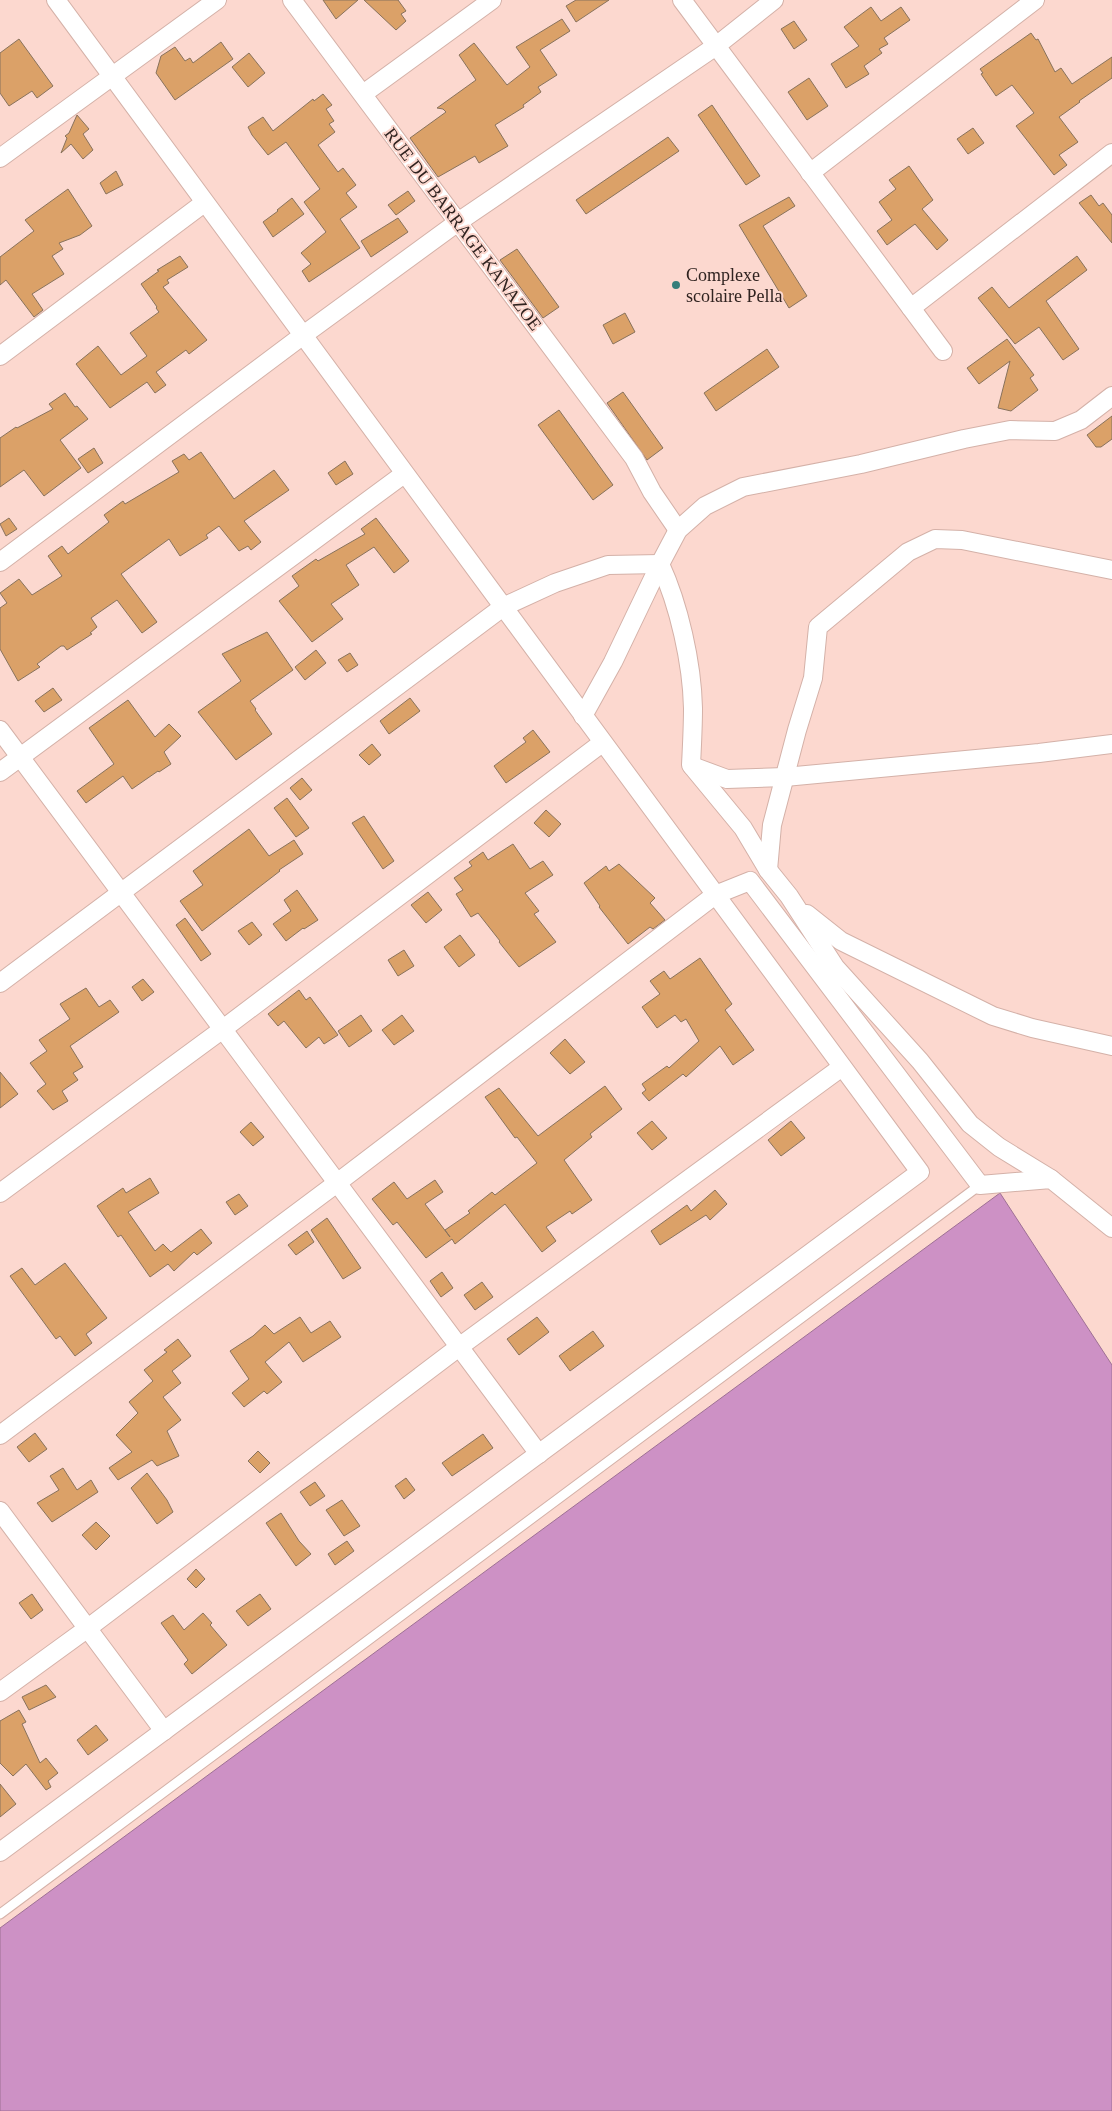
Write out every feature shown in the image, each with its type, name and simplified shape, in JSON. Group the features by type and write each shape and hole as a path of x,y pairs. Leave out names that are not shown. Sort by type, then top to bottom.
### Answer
{"street":[{"path":"0,1852 920,1172 56,0"},
{"path":"0,158 217,0"},
{"name":"RUE DU BARRAGE KANAZOE","path":"292,0 634,458 652,492 678,530"},
{"path":"363,94 492,0"},
{"path":"682,0 942,351"},
{"path":"0,562 458,222 716,46 774,0"},
{"path":"810,173 1035,0"},
{"path":"911,308 1112,153"},
{"path":"0,356 204,203"},
{"path":"583,716 613,662 678,530 706,506 743,487 861,464 1010,430 1055,431 1081,420 1112,396"},
{"path":"0,772 404,474"},
{"path":"768,870 772,825 813,678 818,627 908,552 934,539 962,540 1112,570"},
{"path":"0,982 502,607 555,583 608,566 660,564"},
{"path":"660,564 667,580 684,637 693,707 691,765 743,828 768,870 789,896 835,967 920,1061 970,1124 999,1146 1051,1179 1112,1228"},
{"path":"0,730 539,1454"},
{"path":"0,1193 223,1029 602,743"},
{"path":"691,765 727,779 786,777 1039,753 1112,744"},
{"path":"0,1435 337,1183 715,895 750,881 980,1185 1051,1179"},
{"path":"789,896 812,919 840,941 993,1016 1032,1028 1112,1046"},
{"path":"0,1692 88,1628 459,1347 842,1067"},
{"path":"0,1511 164,1731"}],"lane":[{"path":"0,1914 980,1185"}],"shaded area":[{"path":"1000,1193 1112,1365 1112,2111 0,2111 0,1928"}],"building":[{"path":"323,0 358,0 336,19"},
{"path":"364,0 398,0 406,11 401,14 406,21 396,30"},
{"path":"576,0 609,0 576,22 566,6"},
{"path":"871,7 881,21 901,7 910,20 884,38 888,44 879,49 882,53 864,66 869,74 846,88 831,64 859,46 844,27"},
{"path":"562,19 570,31 540,50 557,75 538,87 541,92 523,105 524,107 495,125 508,146 479,163 475,156 438,177 410,138 446,112 443,109 437,108 476,80 459,55 474,43 507,85 530,67 516,47"},
{"path":"794,21 807,40 794,49 781,29"},
{"path":"1031,33 1036,40 1038,39 1055,72 1061,68 1072,84 1112,57 1112,78 1059,117 1078,142 1059,155 1067,165 1054,175 1016,126 1034,113 1012,85 996,96 981,74 983,73 980,69"},
{"path":"19,39 53,86 37,98 32,91 9,106 0,93 0,53"},
{"path":"221,42 233,59 175,100 156,73 161,56 175,47 185,61 190,58 193,63"},
{"path":"249,53 265,73 248,87 232,67"},
{"path":"809,78 828,106 807,120 788,92"},
{"path":"323,94 332,105 326,109 334,121 329,124 335,132 318,145 338,172 343,168 356,185 346,193 357,207 340,219 360,248 309,282 302,271 311,264 301,253 326,232 304,202 320,189 286,142 268,155 248,127 263,117 273,131 313,99 314,101"},
{"path":"712,105 760,176 746,185 698,115"},
{"path":"77,115 89,129 83,134 93,150 83,159 71,144 61,153 67,138 65,136 69,133"},
{"path":"973,128 984,143 968,154 957,139"},
{"path":"668,137 679,151 586,214 576,200"},
{"path":"909,166 933,200 922,209 948,240 937,250 915,224 887,245 877,231 892,220 879,202 896,189 889,180"},
{"path":"116,171 123,185 106,194 100,183"},
{"path":"68,189 92,226 80,235 59,243 63,249 52,256 64,274 32,294 43,310 34,317 6,280 0,285 0,257 34,231 25,220"},
{"path":"408,191 415,201 396,215 388,205"},
{"path":"1091,195 1099,206 1103,203 1112,215 1112,243 1079,203"},
{"path":"789,197 795,206 763,226 807,296 789,308 739,225"},
{"path":"292,198 304,214 273,237 263,222"},
{"path":"398,218 408,232 371,257 361,241"},
{"path":"517,249 559,307 543,318 500,260"},
{"path":"180,256 188,267 167,280 169,283 163,287 207,340 189,354 186,350 156,372 166,385 155,393 147,382 110,408 76,364 98,346 121,375 147,356 130,333 159,312 141,284 159,271 157,270"},
{"path":"1077,256 1087,270 1046,301 1079,349 1063,360 1039,327 1015,344 978,298 992,287 1009,308"},
{"path":"625,313 635,332 613,344 603,325"},
{"path":"1007,339 1034,375 1030,378 1038,390 1011,411 998,408 1010,361 979,384 967,368"},
{"path":"767,349 779,367 716,411 704,393"},
{"path":"623,392 663,448 647,460 607,403"},
{"path":"65,393 75,407 77,406 88,419 60,440 81,468 44,496 24,470 0,487 0,438 16,427 53,409 49,404"},
{"path":"559,410 613,485 593,500 538,425"},
{"path":"1112,416 1112,439 1101,447 1096,447 1087,435"},
{"path":"94,448 103,463 88,473 78,459"},
{"path":"201,452 234,499 274,470 289,490 244,521 261,542 251,550 248,546 239,551 219,526 206,535 208,538 180,556 169,539 121,574 157,622 142,633 117,600 91,618 97,627 90,633 92,634 67,650 64,646 61,646 37,664 40,667 18,681 0,649 0,608 7,603 0,593 19,579 32,595 62,576 48,556 62,546 68,554 109,522 104,515 123,501 125,504 179,472 172,461 184,454 189,460"},
{"path":"345,461 353,474 336,485 328,473"},
{"path":"9,518 17,529 6,536 0,524"},
{"path":"376,518 409,561 394,573 374,547 346,565 359,585 331,604 343,619 312,642 279,601 299,586 292,576 316,559 318,561 365,534 361,529"},
{"path":"267,632 293,670 250,701 272,734 236,760 198,712 241,681 222,654"},
{"path":"316,650 326,663 305,680 295,667"},
{"path":"350,653 358,665 347,672 338,660"},
{"path":"53,688 62,700 44,712 35,701"},
{"path":"410,698 420,711 389,734 380,721"},
{"path":"128,700 155,737 169,724 181,736 164,752 171,764 132,789 123,776 86,803 77,791 114,764 89,728"},
{"path":"533,730 550,752 506,783 494,766 526,742 523,738"},
{"path":"372,744 381,755 369,765 359,755"},
{"path":"302,778 312,790 300,800 290,788"},
{"path":"287,798 309,828 296,837 274,808"},
{"path":"546,810 561,824 549,837 534,823"},
{"path":"364,816 394,861 383,869 352,823"},
{"path":"249,829 269,856 294,840 303,854 279,870 202,931 180,901 203,885 193,871"},
{"path":"513,844 530,869 543,861 553,875 525,893 539,911 534,914 556,942 519,967 478,913 471,917 456,894 463,890 454,878 472,866 469,862 483,852 488,860"},
{"path":"619,864 655,898 650,903 665,920 653,929 650,927 628,944 599,907 584,883 606,866 609,871"},
{"path":"297,890 318,920 303,928 286,941 273,924 291,911 284,900"},
{"path":"428,892 442,910 426,923 411,905"},
{"path":"185,918 211,954 201,961 176,925"},
{"path":"252,922 262,935 249,945 238,931"},
{"path":"460,935 475,955 459,967 444,947"},
{"path":"404,950 414,966 398,976 388,960"},
{"path":"700,958 732,1004 725,1010 754,1050 733,1065 720,1046 686,1077 683,1074 649,1101 642,1093 646,1090 642,1084 667,1066 669,1068 699,1041 686,1019 681,1022 675,1015 657,1028 642,1007 660,994 650,981 664,971 670,979"},
{"path":"143,979 154,992 142,1001 132,987"},
{"path":"86,988 99,1007 110,1000 119,1012 70,1046 83,1067 73,1073 78,1080 62,1091 68,1101 53,1110 37,1091 46,1084 30,1063 47,1051 39,1040 70,1019 60,1004"},
{"path":"299,990 306,1000 310,997 338,1035 324,1044 319,1037 306,1048 284,1021 278,1026 268,1014"},
{"path":"361,1015 372,1031 349,1047 338,1031"},
{"path":"402,1015 414,1031 394,1045 382,1030"},
{"path":"565,1039 585,1062 570,1074 550,1053"},
{"path":"0,1072 18,1094 0,1108"},
{"path":"605,1086 622,1109 590,1134 592,1137 564,1160 592,1200 572,1214 570,1211 546,1227 556,1241 542,1252 505,1204 455,1244 452,1239 426,1258 397,1222 393,1225 372,1199 394,1182 407,1199 435,1180 443,1192 425,1204 450,1237 445,1230 470,1213 468,1211 492,1192 495,1195 537,1163 517,1137 515,1138 485,1097 499,1088 538,1136"},
{"path":"652,1121 667,1138 652,1150 637,1133"},
{"path":"791,1121 805,1138 781,1156 768,1140"},
{"path":"251,1122 264,1137 253,1146 240,1132"},
{"path":"150,1178 159,1193 128,1212 155,1251 163,1244 171,1252 201,1229 212,1243 197,1255 194,1252 174,1271 168,1264 150,1277 121,1235 118,1237 97,1206 123,1188 126,1193"},
{"path":"715,1190 727,1204 710,1220 706,1215 660,1245 651,1231 687,1205 691,1211"},
{"path":"239,1194 248,1206 235,1215 226,1202"},
{"path":"327,1218 361,1268 343,1279 311,1230"},
{"path":"307,1231 314,1242 296,1255 288,1245"},
{"path":"65,1263 107,1318 86,1334 92,1343 75,1356 60,1336 56,1339 10,1276 22,1268 35,1285"},
{"path":"442,1272 453,1288 441,1297 430,1281"},
{"path":"482,1282 493,1297 475,1310 464,1295"},
{"path":"300,1317 311,1333 330,1321 341,1337 303,1362 289,1342 265,1362 282,1382 267,1394 264,1391 244,1407 232,1393 249,1379 230,1351 253,1336 265,1325 274,1334"},
{"path":"537,1317 549,1332 519,1355 507,1339"},
{"path":"593,1331 604,1346 570,1371 559,1356"},
{"path":"178,1339 191,1356 172,1371 181,1383 163,1397 181,1420 167,1431 179,1456 157,1466 152,1460 118,1480 109,1468 132,1452 116,1435 138,1413 129,1402 153,1381 144,1370 167,1352 164,1350"},
{"path":"35,1433 47,1449 29,1462 17,1447"},
{"path":"483,1434 493,1448 452,1476 442,1463"},
{"path":"258,1451 270,1463 260,1473 248,1461"},
{"path":"63,1468 77,1490 91,1480 98,1492 52,1522 37,1503 59,1490 50,1476"},
{"path":"147,1473 167,1500 173,1512 157,1524 131,1488"},
{"path":"406,1478 415,1490 404,1499 395,1486"},
{"path":"315,1482 325,1496 310,1506 300,1492"},
{"path":"342,1500 360,1526 344,1536 326,1510"},
{"path":"281,1513 299,1541 311,1554 296,1566 266,1523"},
{"path":"96,1522 110,1536 96,1550 82,1535"},
{"path":"347,1541 354,1551 335,1565 328,1554"},
{"path":"196,1569 205,1579 196,1588 187,1579"},
{"path":"32,1594 43,1610 31,1619 19,1603"},
{"path":"260,1594 271,1609 248,1626 236,1611"},
{"path":"203,1613 212,1623 210,1625 227,1645 192,1674 184,1664 188,1660 161,1623 173,1615 184,1630"},
{"path":"46,1685 56,1697 29,1710 22,1697"},
{"path":"19,1710 26,1722 22,1724 40,1763 46,1758 58,1773 48,1781 51,1787 46,1790 26,1764 13,1776 0,1763 0,1721"},
{"path":"96,1725 108,1740 88,1755 77,1740"},
{"path":"0,1784 16,1804 0,1817"}],"place":[{"name":"Complexe scolaire Pella","path":"676,285"}]}
